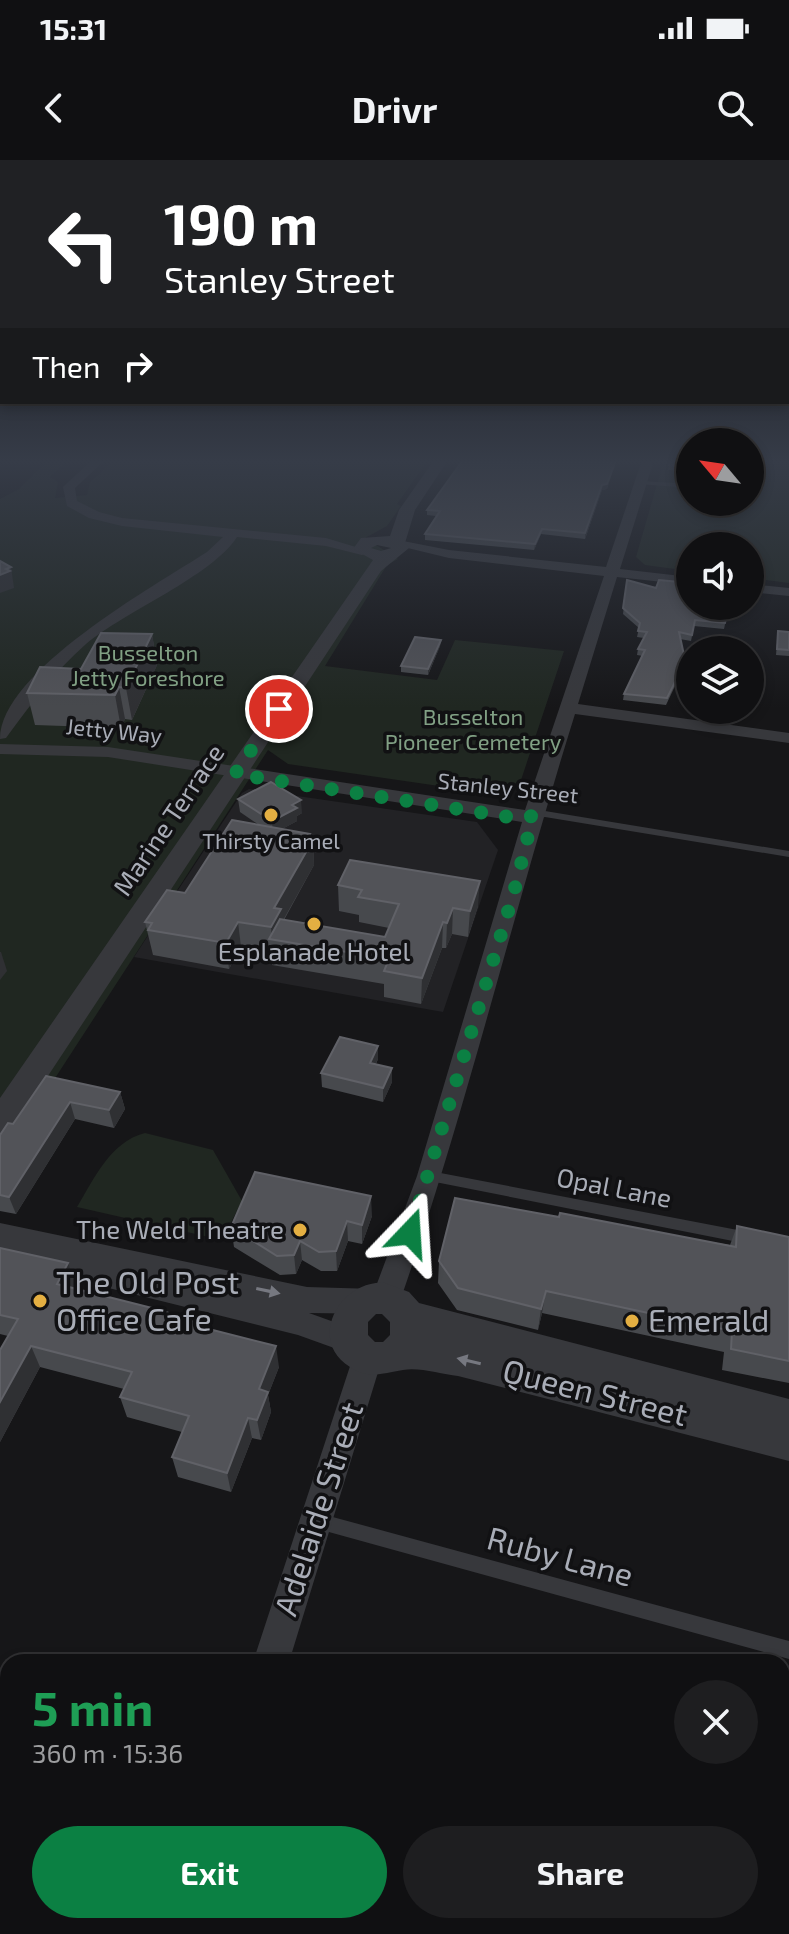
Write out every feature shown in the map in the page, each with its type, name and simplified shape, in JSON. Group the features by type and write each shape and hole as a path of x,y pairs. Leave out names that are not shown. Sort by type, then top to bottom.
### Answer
{"street":[{"path":"0,710 34,670 84,626 212,543"},
{"path":"0,734 38,683 82,640 128,606 212,555 225,543"},
{"path":"335,543 676,580"},
{"name":"Marine Terrace","path":"0,1091 375,567 384,543"},
{"name":"Marine Terrace","path":"381,547 386,543"},
{"name":"Adelaide Street","path":"273,1654 430,1176 521,869 533,816 620,543"},
{"path":"764,589 789,592"},
{"path":"569,708 789,738"},
{"name":"Jetty Way","path":"0,749 91,750 228,772"},
{"name":"Marine Terrace","path":"0,1123 228,772"},
{"name":"Stanley Street","path":"228,772 516,818 533,816"},
{"name":"Queen Street","path":"0,1234 307,1300 458,1359 789,1442"},
{"name":"Queen Street","path":"0,1254 24,1255 284,1318 380,1328 789,1418"}],"lane":[{"name":"Stanley Street","path":"533,816 545,814 789,854"},
{"name":"Opal Lane","path":"430,1176 759,1240"},
{"name":"Ruby Lane","path":"315,1521 789,1650"}],"shaded area":[{"name":"Esplanade Hotel","path":"249,789 477,822 498,850 443,1012 134,957 242,793"}],"green space":[{"name":"Busselton Jetty Foreshore","path":"0,543 373,543 398,559 387,565 325,666 437,680 455,640 564,651 519,786 494,794 288,764 268,750 0,1163"},
{"path":"640,543 676,543 676,569 645,565 636,557"},
{"path":"764,543 789,543 789,583 764,580"},
{"path":"145,1133 213,1150 242,1201 222,1240 77,1207 113,1153 122,1144"}],"building":[{"path":"0,561 11,567 6,569 10,571 0,575"},
{"path":"627,580 656,588 659,580 676,582 676,620 695,620 692,635 679,632 680,636 676,636 676,680 667,698 624,694 645,650 638,649 647,632 638,631 640,623 623,608"},
{"path":"695,620 726,620 725,623"},
{"path":"778,631 789,632 789,650 777,649"},
{"path":"101,633 152,634 126,688 119,687 115,695 27,693 40,667 81,669"},
{"path":"415,637 441,640 428,669 401,666"},
{"path":"271,782 301,800 292,805 297,808 272,821 238,799"},
{"path":"232,820 310,834 307,839 313,840 274,908 281,909 271,927 238,922 226,943 148,930 152,923 145,922 167,890 185,893"},
{"path":"350,860 480,881 470,911 453,908 447,923 443,922 422,978 384,971 389,959 269,939 280,919 385,937 399,904 358,897 362,890 338,885"},
{"path":"340,1037 378,1046 370,1063 392,1068 383,1088 321,1073"},
{"path":"46,1076 120,1092 109,1110 70,1102 9,1197 0,1195 0,1135 8,1123 13,1124"},
{"path":"255,1172 371,1196 362,1225 347,1221 336,1251 319,1252 300,1241 294,1255 277,1256 231,1227"},
{"path":"455,1198 559,1217 560,1213 736,1247 737,1226 789,1237 789,1361 731,1349 732,1331 546,1291 541,1309 458,1288 439,1261"},
{"path":"0,1248 68,1263 57,1284 152,1308 203,1323 201,1327 276,1346 259,1389 268,1392 257,1420 248,1418 227,1473 172,1457 189,1416 120,1397 132,1372 31,1346 0,1402 0,1350 18,1319 0,1315"}],"place":[{"name":"Thirsty Camel","path":"271,815"},
{"name":"Esplanade Hotel","path":"314,924"},
{"name":"The Weld Theatre","path":"300,1230"},
{"name":"The Old Post Office Cafe","path":"40,1301"},
{"name":"Emerald","path":"632,1321"}],"route":[{"path":"279,709 235,774 516,818 533,816 521,869 430,1176 410,1233"}],"park label":[{"name":"Busselton Pioneer Cemetery","path":"473,730"}]}
